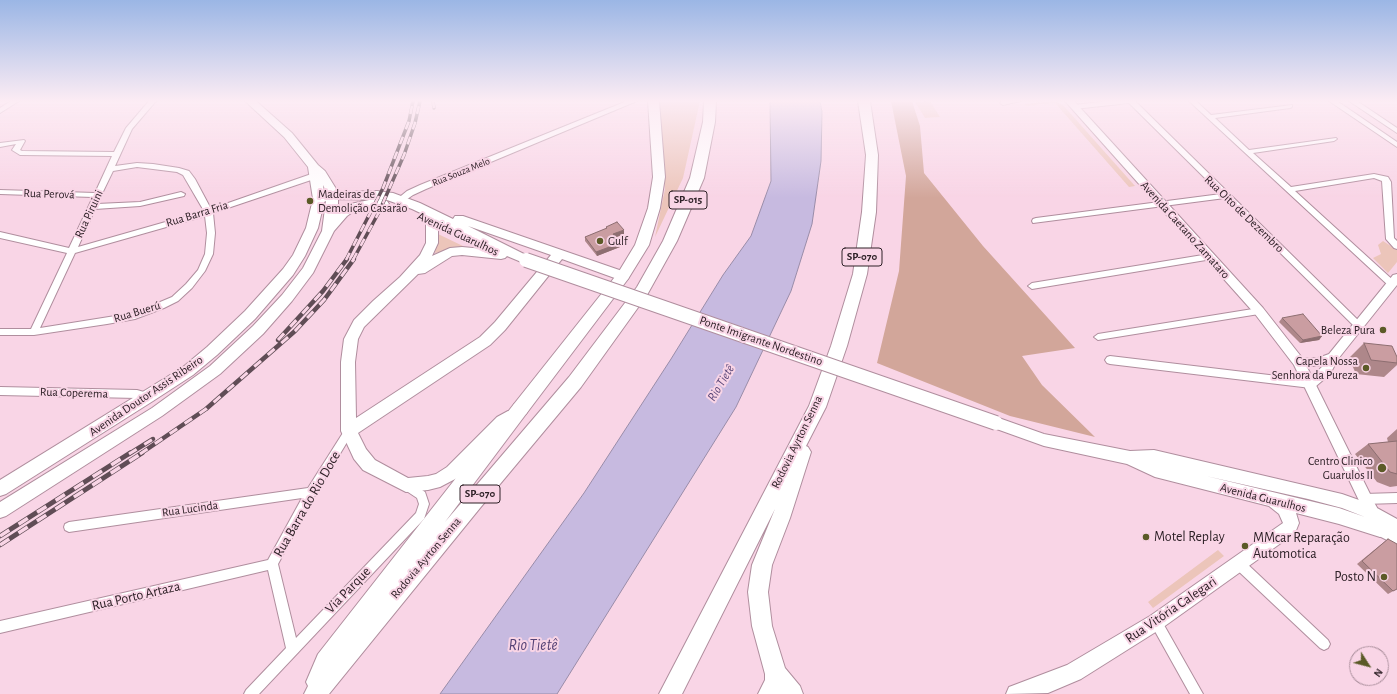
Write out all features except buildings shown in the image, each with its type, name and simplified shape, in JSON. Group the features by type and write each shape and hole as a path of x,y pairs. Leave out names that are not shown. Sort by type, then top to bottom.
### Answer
{"highway":[{"path":"313,694 326,662 622,276 642,245 654,208 659,177 656,133"},
{"name":"SP-015","path":"642,291 670,241 697,178 707,133"},
{"name":"Rodovia Ayrton Senna","path":"670,694 817,407 839,346 860,274 870,212 872,154 869,133"},
{"name":"Rodovia Ayrton Senna","path":"313,694 468,508 576,382 642,291"},
{"path":"769,694 776,683 776,674 762,626 758,592 762,565 781,518 817,407"},
{"path":"776,674 792,694"}],"main road":[{"path":"286,133 319,175 341,189 362,195"},
{"name":"Avenida Caetano Zamataro","path":"1097,133 1208,257 1259,311 1298,362 1380,530"},
{"path":"319,175 319,193 326,198 332,210 328,231"},
{"name":"Avenida Guarulhos","path":"326,198 362,195 389,196 416,206 526,260"},
{"name":"Avenida Doutor Assis Ribeiro","path":"0,489 148,397 202,360 250,315 288,272 299,256 326,198"},
{"name":"Avenida Guarulhos","path":"328,231 343,212 350,208 369,204 394,205 501,255 526,260"},
{"name":"Avenida Guarulhos","path":"416,206 446,214 622,276"},
{"path":"405,280 430,250 432,243 432,222"},
{"name":"Avenida Doutor Assis Ribeiro","path":"0,511 157,412 215,370 258,330 287,298 308,270 328,231"},
{"path":"501,255 462,251 450,252 439,257 405,280 378,304 359,324 351,339 348,362 349,431 360,454 369,465 406,485 440,480 453,472 502,421 520,409"},
{"path":"349,431 486,341 559,254"},
{"name":"Ponte Imigrante Nordestino","path":"526,260 996,423"},
{"path":"202,360 205,366 215,370"},
{"path":"148,397 155,402 157,412"},
{"name":"Avenida Guarulhos","path":"996,423 1044,440 1130,458 1155,470 1339,516 1380,530 1397,538"},
{"name":"Avenida Guarulhos","path":"1130,458 1154,457 1342,501 1367,505 1397,527"},
{"name":"Rua Vitória Calegari","path":"1016,694 1041,686 1074,672 1156,622 1290,528 1290,518 1285,509 1275,501"}],"street":[{"name":"Rua Piruini","path":"34,332 127,133"},
{"name":"Rua Souza Melo","path":"400,200 423,187 555,133"},
{"name":"Rua Oito de Dezembro","path":"1163,133 1225,196 1359,326"},
{"path":"1110,360 1310,384 1326,371 1331,364 1333,357 1394,281 1289,190 1227,133"},
{"path":"1380,133 1397,145"},
{"path":"1247,152 1334,139"},
{"path":"0,145 22,141 16,150 20,153 117,154"},
{"path":"110,169 137,165 179,170 186,173 192,179 209,212"},
{"name":"Rua Barra Fria","path":"72,251 209,212 319,175"},
{"path":"1289,190 1374,176 1385,179 1387,182 1390,239 1397,246"},
{"name":"Rua Perová","path":"0,192 98,195"},
{"path":"92,207 140,204 181,194"},
{"path":"1036,221 1225,196"},
{"name":"Rua Buerú","path":"0,332 34,332 135,316 175,299 189,286 201,271 209,254 211,234 209,212"},
{"path":"0,235 72,251"},
{"path":"1032,286 1208,257"},
{"path":"1098,337 1259,311"},
{"path":"1298,362 1318,362 1333,357"},
{"name":"Rua Coperema","path":"1,392 137,394 148,397"},
{"name":"Rua Barra do Rio Doce","path":"292,648 272,564 310,492 349,431"},
{"name":"Via Parque","path":"250,694 292,648 420,516 424,504 421,496 406,485"},
{"name":"Rua Lucinda","path":"69,527 310,492"},
{"path":"1367,505 1397,498"},
{"name":"Rua Porto Artaza","path":"0,627 272,564"},
{"path":"1239,564 1324,644"},
{"path":"1156,622 1197,694"}],"shaded area":[{"path":"661,133 693,133 683,178 655,237 665,189"},
{"path":"897,133 921,133 924,173 983,246 1075,348 1022,356 1042,385 1095,437 1010,416 877,363 899,271 906,176"},
{"path":"1082,133 1088,133 1135,186 1129,187"},
{"path":"438,234 465,247 435,253"},
{"path":"1383,241 1397,250 1397,262 1388,273 1373,258 1381,254 1378,245"},
{"path":"1218,550 1224,556 1153,608 1148,602"}],"water":[{"name":"Rio Tietê","path":"770,133 822,133 821,161 812,224 791,291 736,407 557,694 440,694 584,493 671,359 723,275 751,236 771,181"}],"railway":[{"path":"346,260 383,188 404,133"},
{"path":"353,260 379,212 404,155 411,133"},
{"path":"278,340 323,291 347,259"},
{"path":"140,454 206,409 295,331 324,300 354,259"},
{"path":"129,454 153,439"},
{"path":"0,536 130,453"},
{"path":"0,545 142,453"}],"place":[{"name":"Madeiras de Demolição Casarão","path":"310,201"},
{"name":"Gulf","path":"600,241"},
{"name":"Beleza Pura","path":"1383,330"},
{"name":"Capela Nossa Senhora da Pureza","path":"1366,368"},
{"name":"Centro Clinico Guarulos II","path":"1382,468"},
{"name":"Motel Replay","path":"1146,537"},
{"name":"MMcar Reparação Automotica","path":"1245,546"},
{"name":"Posto N","path":"1384,577"}]}
